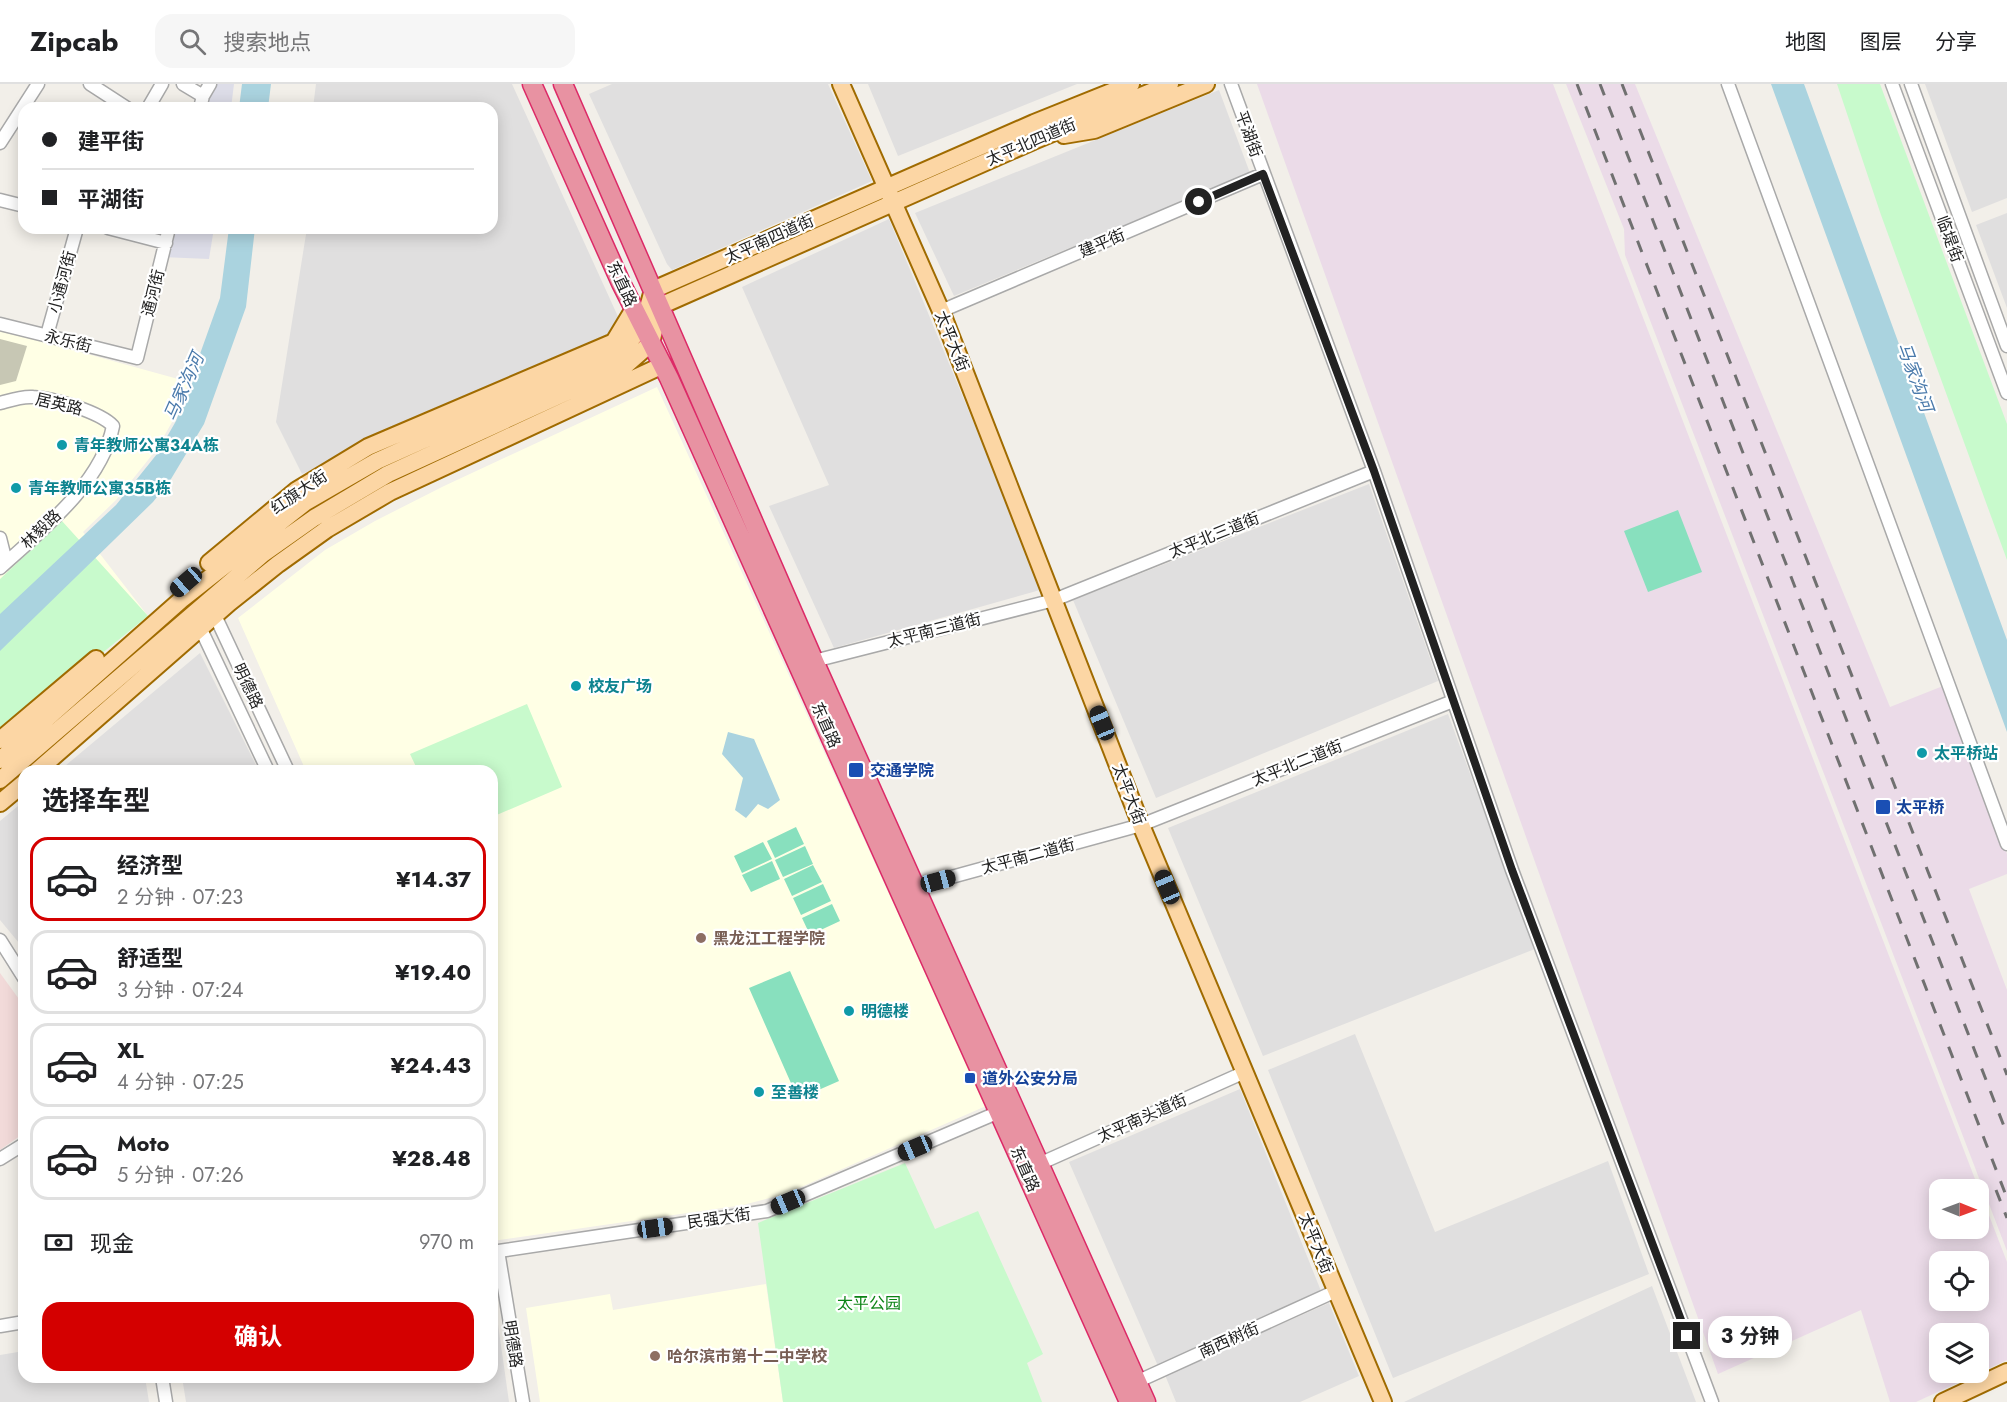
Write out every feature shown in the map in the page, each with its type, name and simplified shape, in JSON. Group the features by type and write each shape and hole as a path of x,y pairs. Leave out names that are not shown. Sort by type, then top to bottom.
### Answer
{"highway":[{"name":"东直路","path":"532,84 634,309 663,365 999,1112 1130,1390 1146,1402"},
{"name":"东直路","path":"563,84 814,661 1039,1164 1130,1390"}],"main road":[{"name":"太平大街","path":"841,84 941,311 1142,825 1383,1402"},
{"path":"1034,123 1086,91 1102,84"},
{"name":"太平北四道街","path":"890,196 1033,141 1131,84"},
{"name":"太平北四道街","path":"890,196 1034,123 1088,110 1170,84"},
{"path":"1033,141 1094,130 1206,84"},
{"name":"太平南四道街","path":"656,298 890,196"},
{"path":"623,358 643,326 656,298"},
{"path":"623,358 651,343 656,298"},
{"name":"红旗大街","path":"0,740 297,490 368,447 615,342 634,309"},
{"name":"红旗大街","path":"43,765 211,609 271,548 314,518 388,474 623,358"},
{"name":"红旗大街","path":"0,760 181,600 306,502 377,461 623,358"},
{"name":"红旗大街","path":"211,609 327,530 390,492 663,365"},
{"name":"红旗大街","path":"19,765 197,622"},
{"name":"红旗大街","path":"0,780 18,766"},
{"path":"0,802 18,788"},
{"path":"1943,1402 2007,1372"}],"street":[{"path":"29,102 38,84"},
{"path":"90,84 118,102"},
{"path":"152,102 162,84"},
{"path":"183,84 201,102 210,84"},
{"name":"平湖街","path":"1231,84 1374,471 1512,870 1712,1402"},
{"path":"1728,84 2007,844"},
{"name":"临堤街","path":"1892,84 2007,393"},
{"name":"临堤街","path":"1911,84 2007,346"},
{"path":"0,143 18,124"},
{"name":"建平街","path":"941,311 1263,174"},
{"path":"0,200 18,204"},
{"name":"小通河街","path":"47,335 74,234"},
{"path":"131,234 166,243"},
{"name":"通河街","path":"137,358 168,234"},
{"name":"永乐街","path":"0,324 137,358"},
{"name":"居英路","path":"0,402 34,397 92,412 106,418 113,426"},
{"name":"林毅路","path":"3,565 84,487 109,446 113,426"},
{"name":"太平北三道街","path":"1054,600 1374,471"},
{"path":"0,538 3,565"},
{"name":"太平南三道街","path":"814,661 1054,600"},
{"name":"明德路","path":"211,609 285,765"},
{"name":"明德路","path":"197,622 265,765"},
{"name":"太平北二道街","path":"1142,825 1453,701"},
{"name":"太平南二道街","path":"915,887 1142,825"},
{"path":"0,940 18,968"},
{"name":"太平南头道街","path":"1039,1164 1245,1072"},
{"name":"民强大街","path":"498,1251 767,1211 999,1112"},
{"path":"0,1159 18,1148"},
{"name":"明德路","path":"498,1267 523,1402"},
{"name":"南西树街","path":"1130,1390 1336,1292"},
{"path":"0,1326 18,1323"},
{"path":"163,1383 166,1402"}],"shaded area":[{"path":"210,84 234,84 232,102 202,102"},
{"path":"316,84 512,84 620,321 611,338 302,474 276,422 306,234 498,234 498,102 314,102"},
{"path":"612,84 828,84 872,181 672,270 667,264 589,94"},
{"path":"868,84 1077,84 898,156"},
{"path":"1257,84 1553,84 1975,1179 1929,1179 1929,1239 1989,1239 1989,1215 2007,1262 2007,1360 1989,1368 1989,1323 1929,1323 1929,1383 1957,1383 1916,1402 1890,1402 1861,1310 1718,1374"},
{"path":"1566,84 1635,84 1890,707 1943,686 2007,854 2007,874 1969,889 2007,990 2007,1251 1989,1204 1989,1179 1979,1179 1625,255 1624,229"},
{"path":"1925,84 2007,84 2007,198 1972,212"},
{"path":"1219,90 1250,173 954,296 915,213"},
{"path":"2007,213 2007,308 1976,225"},
{"path":"889,219 997,479 1040,590 834,648 769,506 829,485 742,287"},
{"path":"168,234 213,234 209,259 162,257"},
{"path":"0,330 189,382 175,417 156,450 116,500 83,532 148,616 0,736"},
{"path":"0,339 27,346 16,381 0,385"},
{"name":"黑龙江工程学院","path":"657,387 986,1106 785,1194 743,1205 498,1240 498,765 303,765 238,618 325,550 375,521 444,486"},
{"path":"1369,484 1438,681 1156,798 1073,600"},
{"path":"200,653 256,765 66,765"},
{"path":"1448,714 1535,949 1263,1056 1168,828"},
{"path":"18,806 18,942 0,920 0,821"},
{"path":"0,973 18,998 18,1137 0,1150"},
{"path":"1355,1034 1435,1232 1608,1161 1649,1274 1393,1378 1268,1070"},
{"path":"1240,1089 1321,1291 1158,1366 1069,1162"},
{"name":"哈尔滨市第十二中学校","path":"766,1284 783,1402 540,1402 526,1308 610,1294 613,1310"},
{"path":"1652,1286 1696,1402 1404,1402"},
{"path":"1329,1303 1359,1376 1300,1402 1176,1402 1165,1375"},
{"path":"498,1324 509,1402 186,1402 183,1383 498,1383"},
{"path":"18,1352 18,1383 146,1383 149,1402 0,1402 0,1355"}],"green space":[{"path":"1837,84 1880,84 2007,424 2007,560 1881,215"},
{"path":"1678,510 1702,572 1648,592 1624,531"},
{"path":"62,521 148,616 0,736 0,579"},
{"path":"527,704 562,787 498,814 498,765 415,765 410,754"},
{"path":"796,827 804,844 775,858 767,841"},
{"path":"763,842 772,859 742,873 734,856"},
{"path":"805,846 813,864 783,877 775,860"},
{"path":"772,861 780,879 751,892 742,875"},
{"path":"813,865 822,882 792,896 784,879"},
{"path":"823,884 831,901 801,915 793,898"},
{"path":"832,904 840,921 810,935 802,918"},
{"path":"790,971 839,1081 798,1099 749,988"},
{"name":"太平公园","path":"905,1163 935,1229 978,1211 1043,1354 1027,1363 1042,1402 783,1402 758,1223"}],"water":[{"path":"242,84 271,84 269,102 240,102"},
{"path":"1771,84 1804,84 2007,640 2007,732"},
{"path":"228,234 254,234 246,307 204,424 171,479 153,502 0,651 0,614 116,505 157,454 176,421 220,298"},
{"path":"728,732 754,739 780,800 768,809 758,804 746,818 735,810 743,778 722,754"}],"railway":[{"path":"1577,84 2007,1198"},
{"path":"1600,84 2007,1134"},
{"path":"1622,84 2007,1075"},
{"path":"1996,1190 2007,1218"}],"place":[{"name":"青年教师公寓34A栋","path":"62,445"},
{"name":"青年教师公寓35B栋","path":"16,488"},
{"name":"校友广场","path":"576,686"},
{"name":"太平桥站","path":"1922,753"},
{"name":"交通学院","path":"856,770"},
{"name":"太平桥","path":"1883,807"},
{"name":"黑龙江工程学院","path":"701,938"},
{"name":"明德楼","path":"849,1011"},
{"name":"道外公安分局","path":"970,1078"},
{"name":"至善楼","path":"759,1092"},
{"name":"哈尔滨市第十二中学校","path":"655,1356"}],"route":[{"path":"1199,202 1263,174 1374,471 1512,870 1687,1336"}],"water label":[{"name":"马家沟河","path":"1915,377"},
{"name":"马家沟河","path":"184,387"}]}
